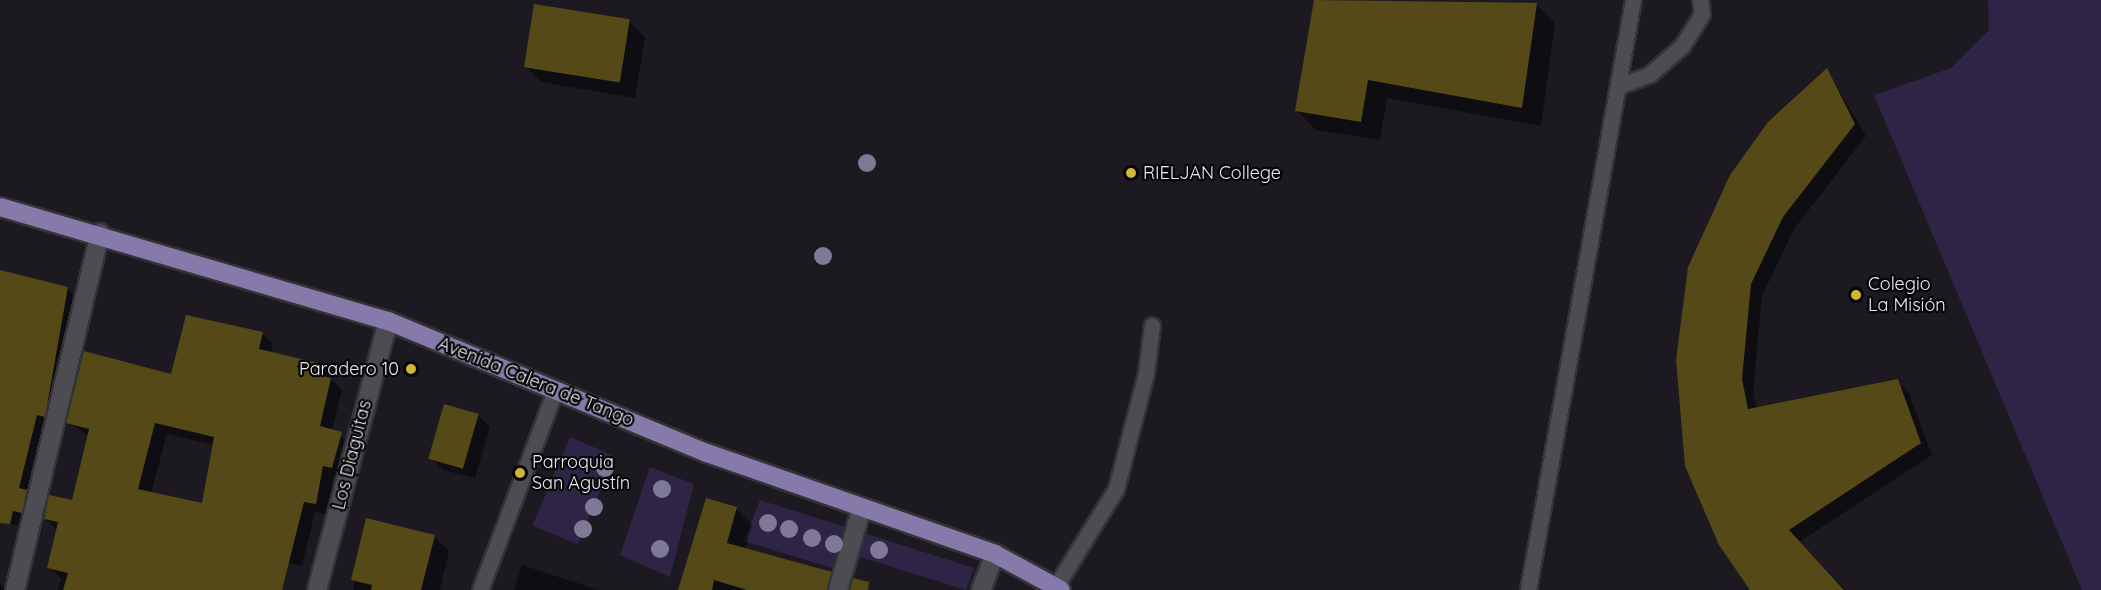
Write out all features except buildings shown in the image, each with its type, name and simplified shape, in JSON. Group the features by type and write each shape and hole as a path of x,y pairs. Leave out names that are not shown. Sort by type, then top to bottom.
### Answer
{"main road":[{"name":"Avenida Calera de Tango","path":"0,207 100,233 388,321 555,390 861,507 995,554 1058,588"}],"street":[{"path":"15,590 100,233"},
{"name":"Los Diaguitas","path":"317,590 388,321"},
{"path":"838,590 861,507"},
{"path":"981,590 995,554"}],"lane":[{"path":"1528,590 1633,0"},
{"path":"1619,86 1650,74 1682,46 1702,14 1700,0"},
{"path":"1058,588 1116,489 1146,373 1152,325"},
{"path":"480,590 555,390"}],"shaded area":[{"path":"1988,0 2101,0 2101,590 2082,590 1874,95 1951,68 1989,30"},
{"path":"570,437 615,456 578,545 532,525"},
{"path":"650,467 694,484 670,577 620,555"},
{"path":"760,500 974,568 966,590 860,557 855,575 744,541"}],"place":[{"name":"RIELJAN College","path":"1131,173"},
{"name":"Colegio La Misión","path":"1856,295"},
{"name":"Paradero 10","path":"411,369"},
{"name":"Parroquia San Agustín","path":"520,473"}]}
